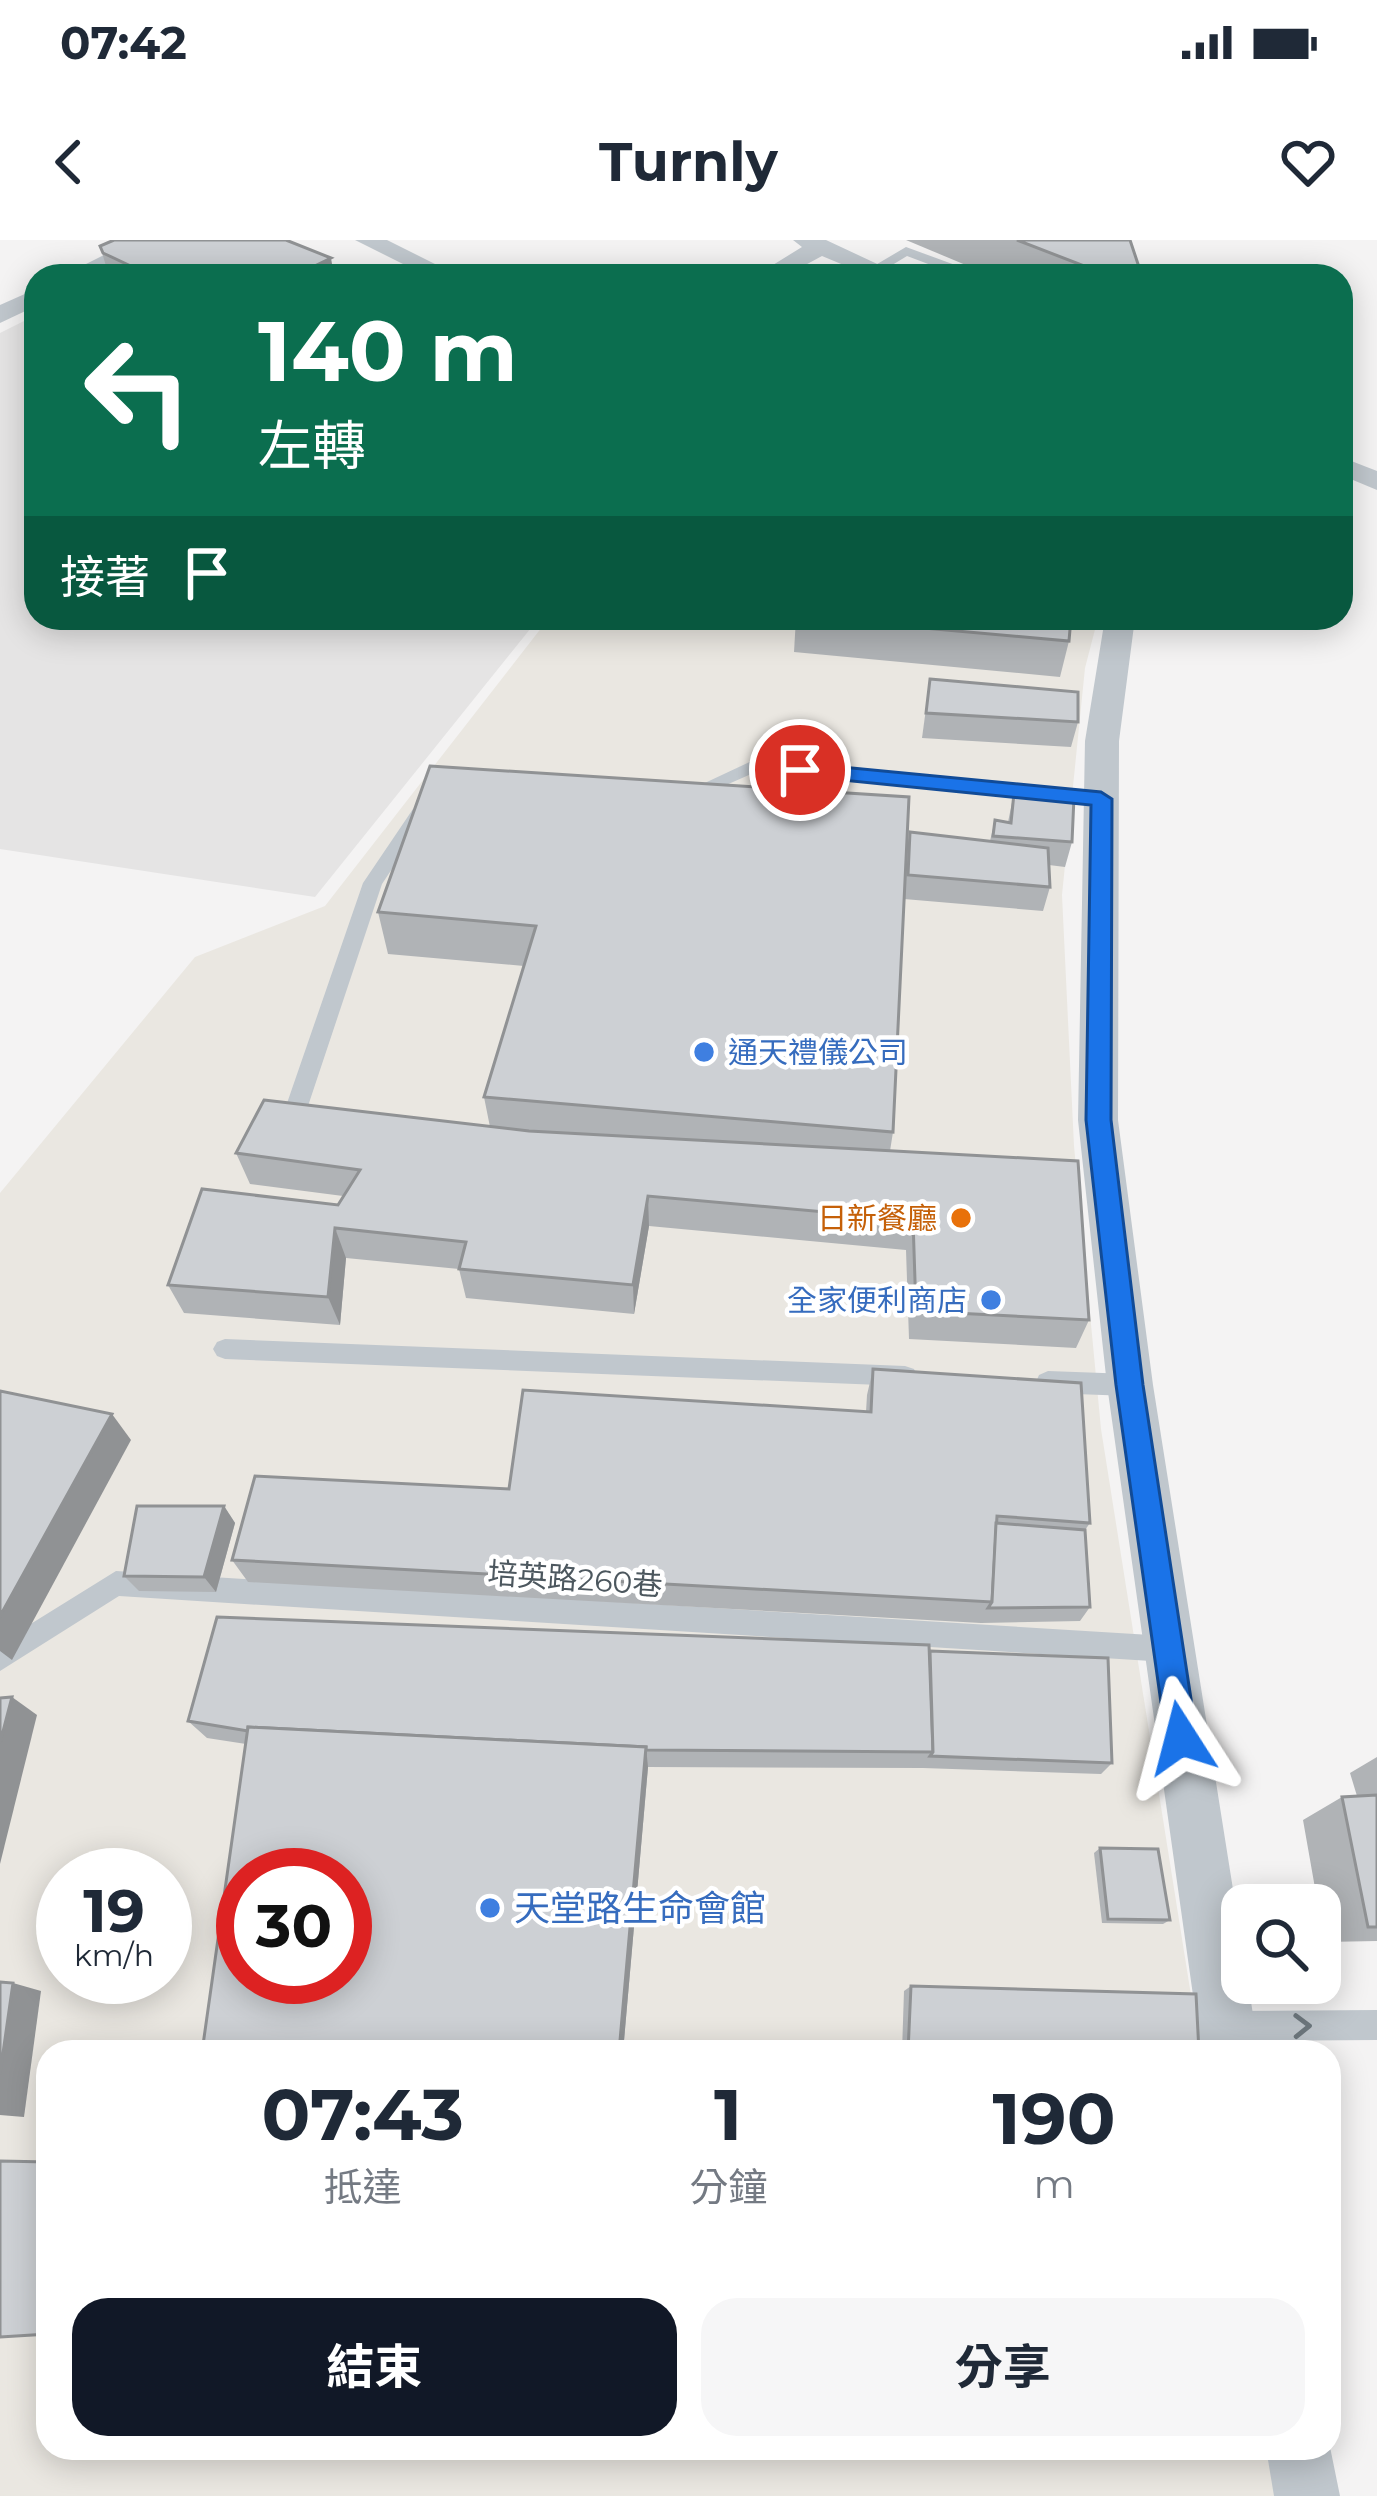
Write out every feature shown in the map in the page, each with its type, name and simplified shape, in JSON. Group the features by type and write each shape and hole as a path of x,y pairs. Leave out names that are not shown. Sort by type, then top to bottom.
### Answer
{"street":[{"path":"101,264 154,240"},
{"path":"367,240 420,264"},
{"path":"783,264 813,243 861,264"},
{"path":"1118,630 1102,741 1098,1120 1167,1648 1228,2039"},
{"path":"1301,2460 1307,2496"}],"lane":[{"path":"891,264 906,250 942,264"},
{"path":"670,803 756,765 1101,799"},
{"path":"296,1108 373,884 437,787"},
{"path":"224,1348 939,1377"},
{"path":"1010,1380 1130,1385"},
{"name":"培英路260巷","path":"0,1658 116,1583 1167,1648"},
{"path":"1228,2039 1377,2025"}],"shaded area":[{"path":"24,321 24,630 529,630 315,897 0,849 0,333"},
{"path":"540,630 1095,630 1085,668 1062,895 1074,1146 1101,1429 1198,2040 36,2040 36,2460 1273,2460 1280,2496 0,2496 0,1193 195,957 325,906"}],"building":[{"path":"114,240 286,240 331,258 319,264 126,264 103,253 100,246"},
{"path":"1017,240 1130,240 1138,264 1079,264"},
{"path":"947,630 1070,630 1069,641"},
{"path":"930,679 1078,692 1078,722 926,713"},
{"name":"通天禮儀公司","path":"430,766 909,797 893,1132 484,1097 536,926 378,912"},
{"path":"1014,793 1074,797 1072,842 993,836 995,820 1011,823"},
{"path":"910,832 1048,848 1050,887 908,875"},
{"path":"264,1100 529,1131 1078,1161 1089,1320 916,1311 913,1220 648,1196 633,1285 459,1269 466,1242 335,1228 328,1297 168,1285 202,1189 338,1205 360,1170 236,1153"},
{"path":"873,1369 1081,1383 1090,1523 997,1516 992,1602 232,1560 255,1476 509,1489 523,1390 871,1412"},
{"path":"0,1391 112,1414 0,1616"},
{"path":"137,1506 224,1506 204,1577 124,1576"},
{"path":"996,1523 1085,1530 1090,1607 988,1608"},
{"path":"217,1617 929,1645 933,1752 646,1750 248,1727 248,1731 188,1721"},
{"path":"930,1651 1108,1658 1112,1763 930,1756"},
{"path":"12,1697 0,1743 0,1698"},
{"name":"天堂路生命會館","path":"248,1727 646,1747 620,2040 204,2040 216,1953 216,2004 372,2004 372,1848 231,1848"},
{"path":"1377,1795 1377,1927 1368,1927 1342,1797"},
{"path":"1100,1848 1158,1849 1170,1920 1108,1919"},
{"path":"0,1982 13,1983 0,2074"},
{"path":"911,1986 1196,1994 1198,2040 909,2040"},
{"path":"0,2161 36,2162 36,2335 0,2337"}],"place":[{"name":"通天禮儀公司","path":"704,1052"},
{"name":"日新餐廳","path":"961,1218"},
{"name":"全家便利商店","path":"991,1300"},
{"name":"天堂路生命會館","path":"490,1908"}],"route":[{"path":"800,770 1101,799 1098,1120 1181,1738"}]}
